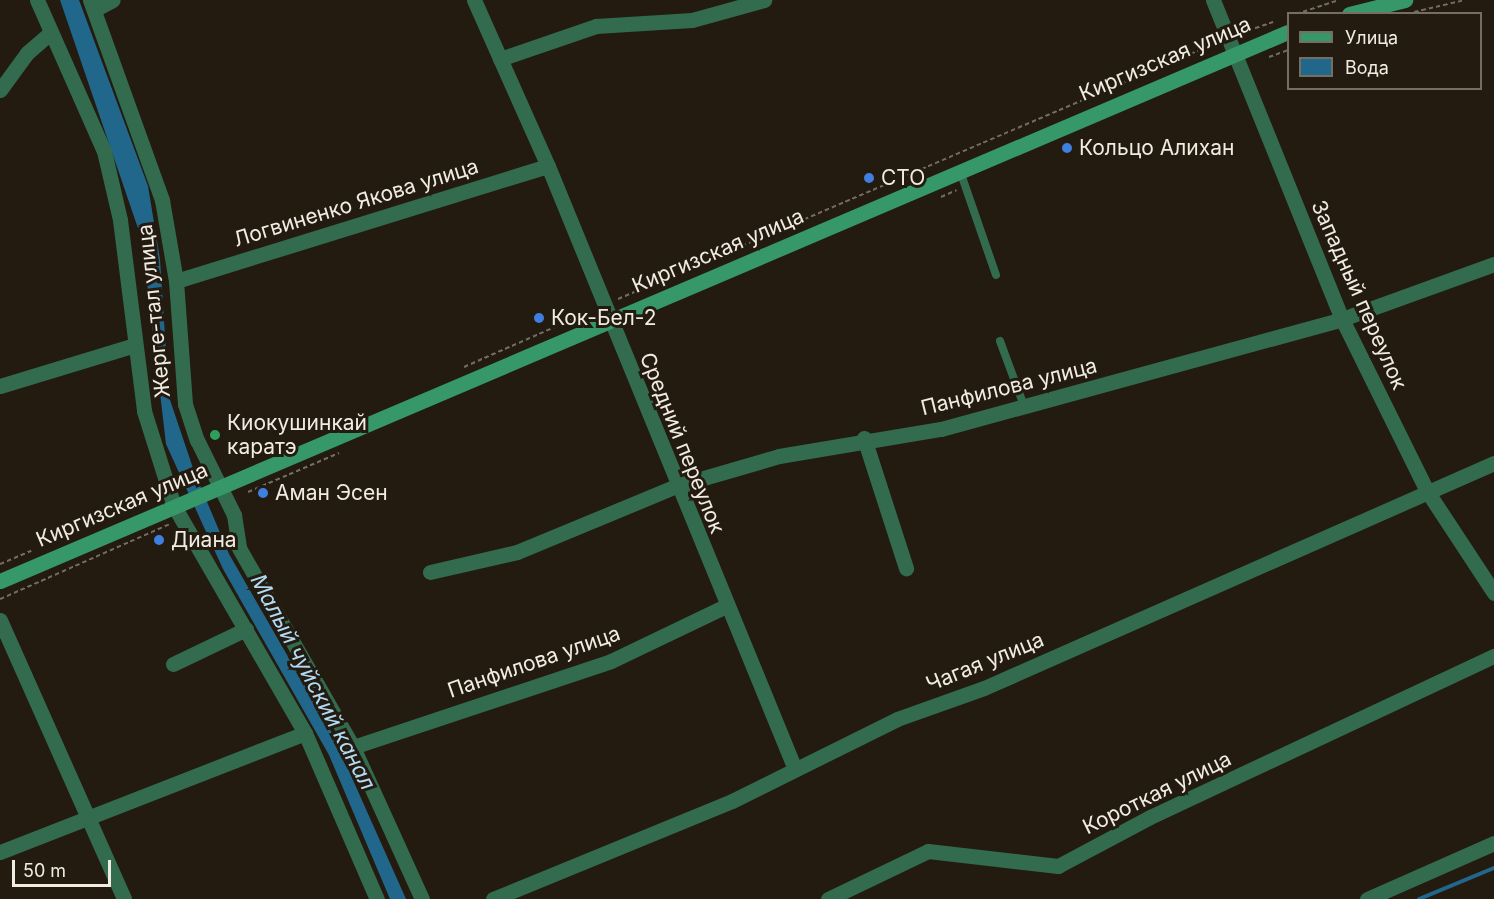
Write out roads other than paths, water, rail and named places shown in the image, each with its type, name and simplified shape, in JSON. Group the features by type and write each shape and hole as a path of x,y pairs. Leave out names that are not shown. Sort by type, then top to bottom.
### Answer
{"main road":[{"path":"1350,9 1405,0"},
{"name":"Киргизская улица","path":"0,581 177,508 216,488 959,170 1231,45 1287,32"}],"street":[{"path":"37,0 50,33 81,90 104,151 120,220 144,411 177,508 305,733 377,899"},
{"path":"92,5 113,0"},
{"name":"Средний переулок","path":"474,0 548,165 676,486 795,769"},
{"path":"500,59 597,26 692,20 764,0"},
{"name":"Западный переулок","path":"1214,0 1342,319 1427,491 1494,593"},
{"name":"Жерге-тал улица","path":"92,5 162,200 176,281 185,404 216,488 234,515 238,548 353,747 422,899"},
{"path":"0,90 27,53 50,33"},
{"name":"Логвиненко Якова улица","path":"176,281 548,165"},
{"name":"Панфилова улица","path":"430,573 517,552 676,486 779,456 864,438 941,429 1342,319 1494,264"},
{"path":"0,386 135,345"},
{"path":"864,438 906,568"},
{"name":"Чагая улица","path":"493,899 732,801 795,769 1427,491 1494,464"},
{"name":"Панфилова улица","path":"353,747 610,661 726,606"},
{"path":"0,620 124,899"},
{"path":"173,664 246,629"},
{"name":"Короткая улица","path":"828,899 928,851 1058,866 1150,816 1494,656"},
{"path":"0,852 305,733"},
{"path":"1367,899 1494,843"}],"lane":[{"path":"959,170 996,274"},
{"path":"1000,341 1024,406"}],"water":[{"path":"60,0 79,0 148,186 160,259 169,397 194,471 229,554 332,733 406,899 390,899 329,755 223,569 166,444 142,240"}],"waterway":[{"path":"1419,899 1494,868"}],"place":[{"name":"Кольцо Алихан","path":"1067,148"},
{"name":"СТО","path":"869,178"},
{"name":"Кок-Бел-2","path":"539,318"},
{"name":"Киокушинкай каратэ","path":"215,435"},
{"name":"Аман Эсен","path":"263,493"},
{"name":"Диана","path":"159,540"}],"water label":[{"name":"Малый чуйский канал","path":"313,682"}]}
